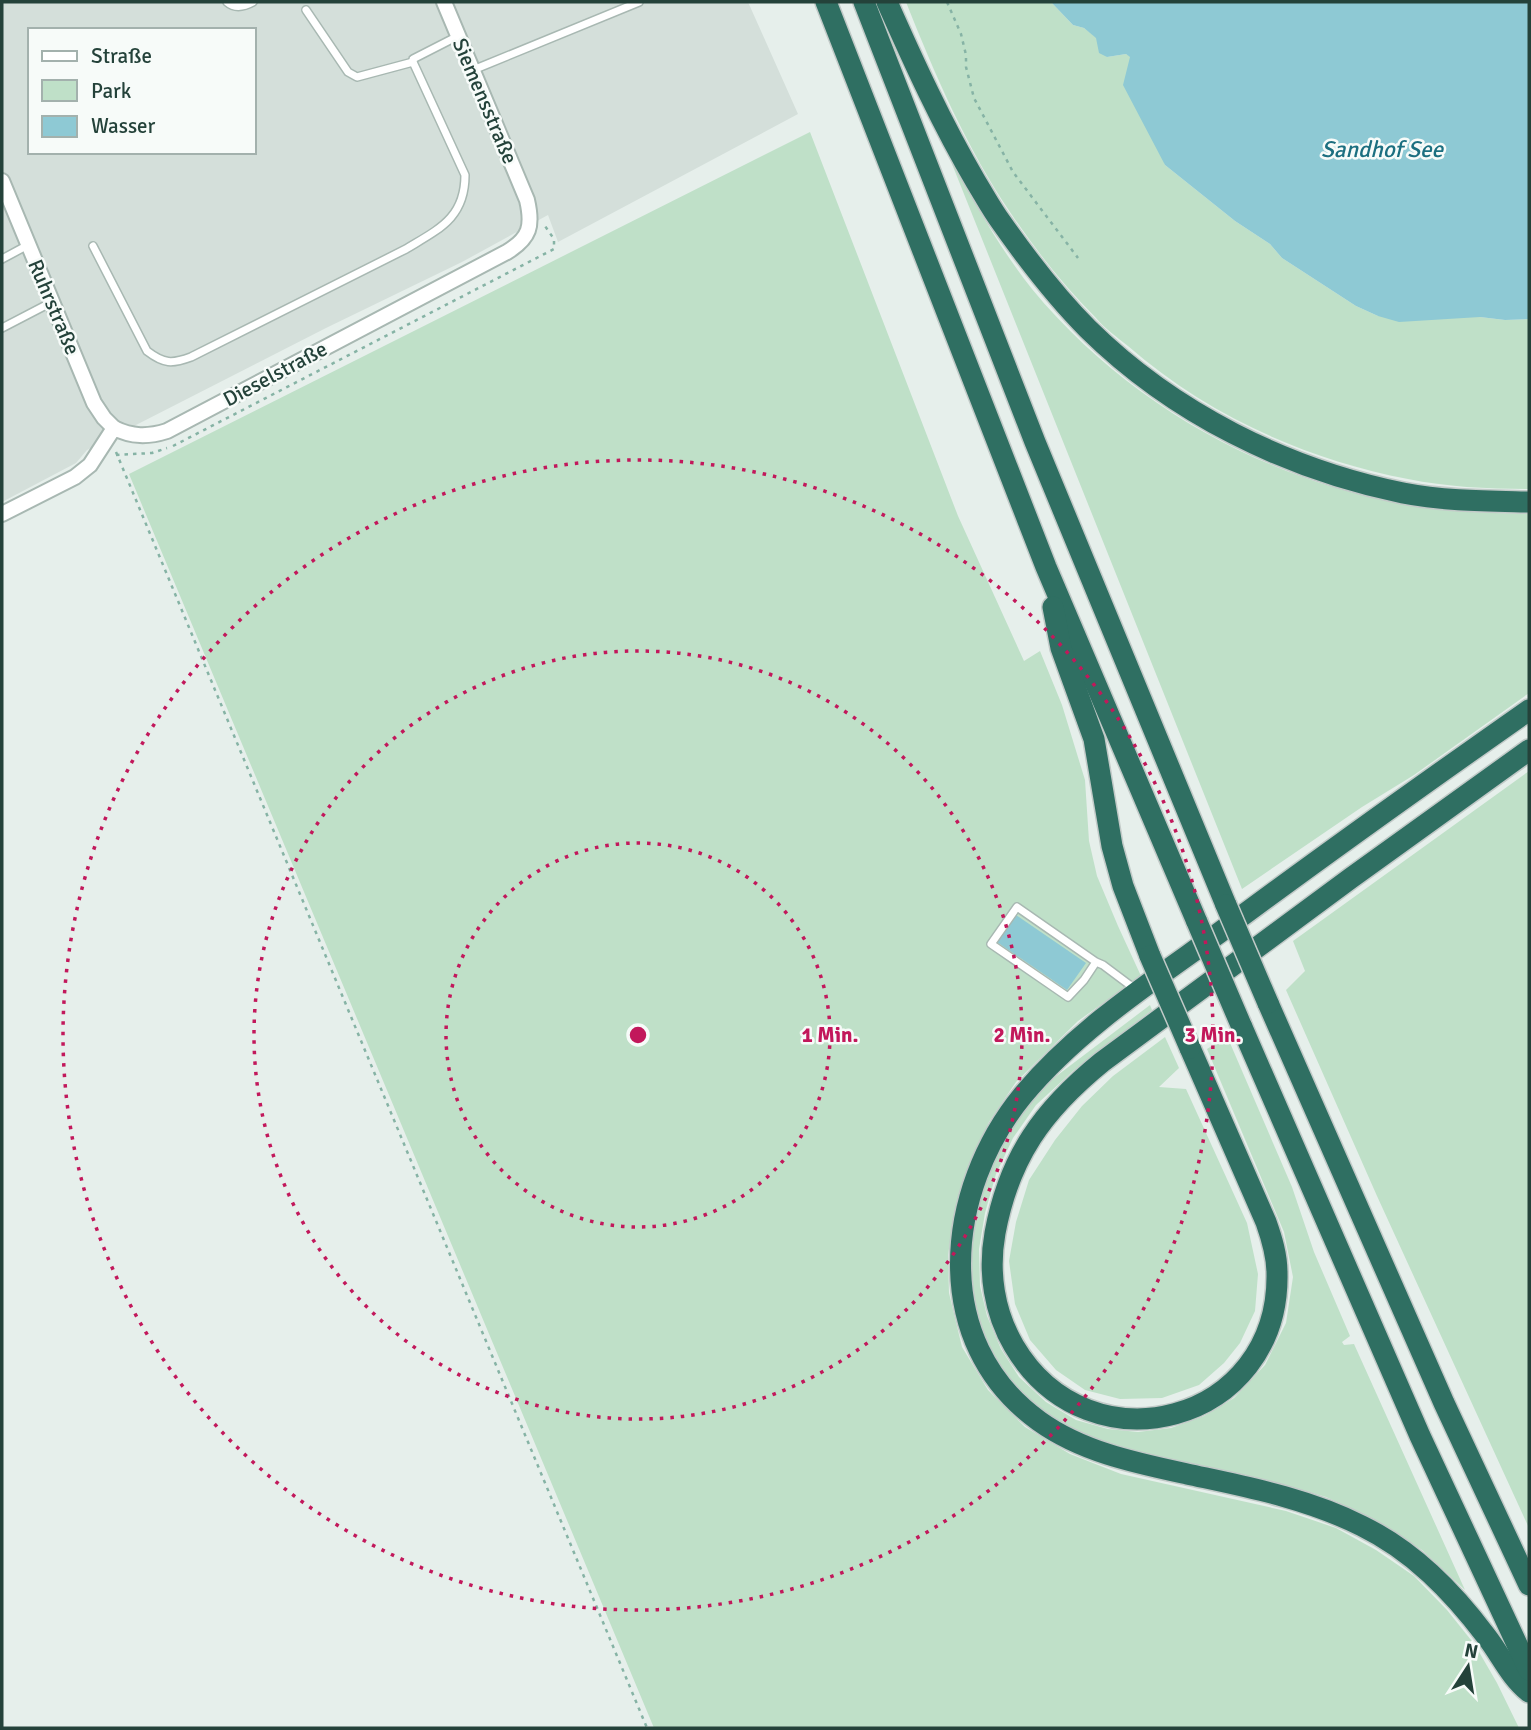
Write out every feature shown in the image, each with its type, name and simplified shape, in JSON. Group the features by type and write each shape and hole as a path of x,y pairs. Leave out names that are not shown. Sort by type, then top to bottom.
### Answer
{"highway":[{"path":"826,2 1046,567 1420,1436 1529,1670"},
{"path":"864,2 1035,442 1226,905 1444,1403 1529,1585"},
{"path":"887,2 959,153 1000,221 1041,275 1088,329 1142,376 1201,416 1263,448 1339,477 1405,493 1473,501 1529,502"},
{"path":"1046,567 1061,648 1094,739 1115,859 1123,886 1150,956 1190,1048 1266,1222 1275,1248 1278,1271 1274,1311 1268,1333 1245,1370 1226,1388 1186,1411 1162,1417 1117,1418 1096,1413 1075,1405 1035,1375 1006,1333 997,1308 992,1260 999,1214 1014,1170 1032,1135 1057,1103 1102,1062 1351,878 1529,750"},
{"path":"1529,710 1340,844 1139,992 1043,1073 1006,1118 981,1166 966,1212 962,1239 961,1290 966,1318 988,1367 1019,1405 1041,1423 1063,1436 1119,1458 1296,1499 1366,1527 1421,1564 1445,1586 1483,1631 1516,1681 1529,1692"}],"street":[{"name":"Siemensstraße","path":"443,2 527,200"},
{"name":"Ruhrstraße","path":"2,181 94,403 114,428"},
{"name":"Dieselstraße","path":"114,428 139,436 167,431 507,252 525,237 530,227 527,200"},
{"path":"2,514 75,477 90,465 114,428"}],"lane":[{"path":"227,2 231,6 239,7 253,2"},
{"path":"472,71 639,2"},
{"path":"306,10 348,72 357,77 413,62 413,59 424,52 458,36"},
{"path":"93,246 147,351 159,361 177,362 406,249 454,215 461,205 466,174 413,62"},
{"path":"2,259 28,245"},
{"path":"2,328 52,302"},
{"path":"1096,962 1068,997 991,944 1017,907 1103,965 1139,992"}],"path":[{"path":"947,2 961,34 974,98 1013,172 1078,258"},
{"path":"114,428 116,455 647,1728"}],"shaded area":[{"path":"2,2 748,2 798,114 558,242 548,215 462,262 87,450 76,463 2,502"}],"green space":[{"path":"906,2 1051,2 1073,25 1084,28 1097,38 1107,57 1126,54 1131,57 1165,165 1235,221 1270,244 1282,258 1356,306 1378,316 1529,319 1529,489 1423,482 1332,459 1259,431 1224,413 1158,371 1107,329 1085,306 1052,269 1012,215 953,111"},
{"path":"810,132 958,516 1024,661 1040,651 1062,705 1085,780 1089,841 1097,876 1141,976 1078,1021 1016,1082 989,1122 972,1159 955,1210 948,1255 949,1293 962,1347 988,1390 1025,1427 1070,1454 1121,1474 1286,1511 1336,1528 1376,1550 1414,1576 1447,1610 1475,1645 1519,1728 654,1728 129,474"},
{"path":"950,159 1009,258 1032,289 1069,330 1152,400 1198,429 1297,475 1349,492 1434,509 1529,514 1529,693 1414,775 1242,889"},
{"path":"1529,771 1529,1528 1286,990 1305,971 1293,941"},
{"path":"1150,1005 1152,1010 1073,1071 1036,1105 1013,1138 996,1174 985,1213 979,1249 980,1286 987,1316 1001,1349 1019,1377 1046,1402 1076,1420 1108,1429 1138,1432 1171,1428 1204,1416 1234,1398 1265,1365 1286,1323 1293,1277 1284,1232 1207,1049 1227,1036 1292,1187 1314,1252 1350,1336 1342,1342 1344,1345 1354,1344 1465,1590 1422,1550 1374,1519 1326,1497 1278,1483 1150,1458 1103,1444 1069,1428 1036,1407 1009,1381 990,1353 976,1320 970,1287 974,1215 1000,1142 1042,1087"},
{"path":"1165,1037 1179,1068 1159,1087 1186,1089 1247,1223 1258,1274 1255,1311 1240,1343 1224,1363 1199,1385 1162,1398 1120,1399 1085,1390 1056,1370 1030,1340 1015,1304 1009,1261 1016,1222 1029,1180 1055,1140 1082,1106 1113,1076"}],"water":[{"name":"Sandhof See","path":"1051,2 1529,2 1529,319 1480,317 1399,322 1356,306 1282,258 1270,244 1235,221 1165,165 1123,85 1130,57 1126,54 1107,57 1099,53 1096,38 1084,28 1073,25"},
{"path":"1016,915 1086,963 1067,990 997,942"}]}
